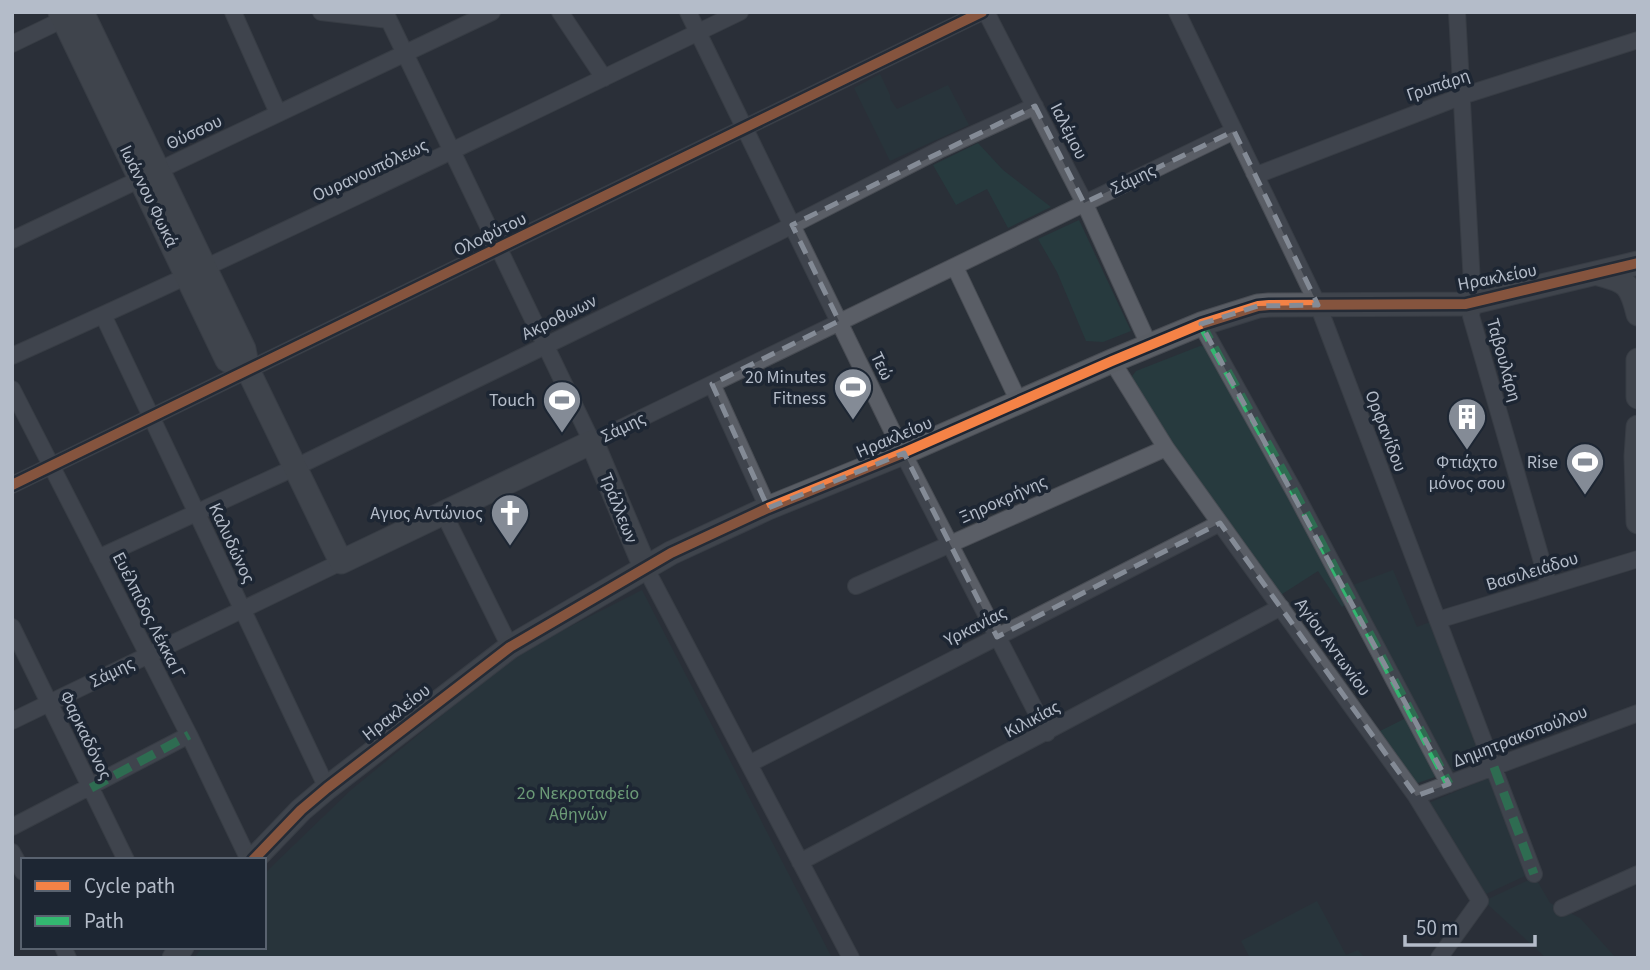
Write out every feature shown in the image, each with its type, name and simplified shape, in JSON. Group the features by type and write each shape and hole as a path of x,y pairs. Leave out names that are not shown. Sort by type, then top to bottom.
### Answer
{"main road":[{"name":"Ιωάννου Φωκά","path":"71,14 197,273 244,349 248,370 341,562"},
{"name":"Ηρακλείου","path":"1525,288 1562,272 1638,248"},
{"name":"Ηρακλείου","path":"253,858 327,788 510,647 645,567 711,533 768,508 903,453 1149,345 1201,324 1258,306 1473,302 1638,263"},
{"path":"1599,274 1625,282 1632,292 1638,314"},
{"path":"1638,360 1638,397"},
{"path":"1638,427 1638,522"},
{"name":"Σάμης","path":"341,562 592,442"},
{"name":"Τράλλεων","path":"592,442 645,567"}],"street":[{"path":"233,12 278,113"},
{"path":"321,12 387,16"},
{"name":"Θύσσου","path":"12,240 492,12"},
{"path":"560,12 604,78"},
{"name":"Τεώ","path":"688,12 903,453 1046,733"},
{"name":"Ουρανουπόλεως","path":"12,356 453,153 740,12"},
{"name":"Ιαλέμου","path":"984,12 1084,202 1149,345"},
{"name":"Ολοφύτου","path":"12,485 984,12"},
{"name":"Ορφανίδου","path":"1177,12 1318,305 1534,874"},
{"name":"Ταβουλάρη","path":"1457,12 1473,302 1471,316 1549,586"},
{"path":"12,44 71,14"},
{"name":"Τράλλεων","path":"387,16 592,442"},
{"name":"Γρυπάρη","path":"1254,173 1262,173 1462,96 1638,40"},
{"name":"Ακροθωων","path":"98,558 296,467 792,225 941,149 1035,106"},
{"name":"Σάμης","path":"592,442 1234,131"},
{"path":"955,267 1019,402"},
{"name":"Καλυδώνος","path":"103,315 327,788"},
{"path":"1201,324 1294,491 1449,784"},
{"name":"Αγίου Αντωνίου","path":"1112,361 1166,448 1416,796 1480,901 1439,958"},
{"path":"712,384 768,508"},
{"name":"Ευέλπιδος Λέκκα Γ","path":"12,389 250,858"},
{"name":"Ξηροκρήνης","path":"856,586 1166,448"},
{"path":"443,514 510,647"},
{"name":"Υρκανίας","path":"749,764 1220,523"},
{"name":"Βασιλειάδου","path":"1438,620 1638,559"},
{"name":"Σάμης","path":"12,721 341,562"},
{"name":"Τράλλεων","path":"645,567 851,958"},
{"name":"Κιλικίας","path":"800,862 1281,607"},
{"name":"Φαρκαδόνος","path":"12,627 125,858"},
{"name":"Δημητρακοπούλου","path":"1416,796 1638,713"},
{"path":"12,827 189,736"},
{"path":"1562,908 1638,874"}],"highlighted area":[{"path":"1035,106 1084,203 1234,131 1318,305 1258,306 1201,324 1449,784 1416,796 1220,523 997,637 904,453 768,508 712,384 839,321 792,225"}],"green space":[{"path":"880,74 897,109 948,85 969,125 890,161 854,88"},
{"path":"978,143 1003,170 1051,207 1008,228 987,189 956,205 933,165"},
{"path":"1079,220 1131,331 1103,342 1086,341 1057,272 1038,239"},
{"path":"1200,346 1216,347 1353,585 1393,570 1417,627 1430,622 1483,760 1415,784 1378,732 1406,718 1346,604 1342,607 1318,571 1279,596 1133,387 1130,379 1136,371"},
{"name":"2ο Νεκροταφείο Αθηνών","path":"642,590 832,958 194,958 201,949 266,949 266,872 351,790 518,653"},
{"path":"1490,777 1529,874 1486,894 1424,805"},
{"path":"1535,877 1550,903 1580,918 1616,958 1546,958 1484,901"},
{"path":"1317,901 1346,955 1358,950 1365,958 1250,958 1241,941"}],"marked path":[{"path":"1201,324 1294,491 1449,784"},
{"path":"91,788 189,735"},
{"path":"1494,767 1534,874"}],"cycle path":[{"path":"12,485 982,12"},
{"path":"255,858 301,810 327,788 510,647 671,553 768,508 903,453 1201,324 1258,306 1466,304 1638,263"}],"place":[{"name":"20 Μinutes Fitness","path":"853,421"},
{"name":"Touch","path":"562,434"},
{"name":"Φτιάχτο μόνος σου","path":"1467,451"},
{"name":"Rise","path":"1585,496"},
{"name":"Αγιος Αντώνιος","path":"510,547"}]}
